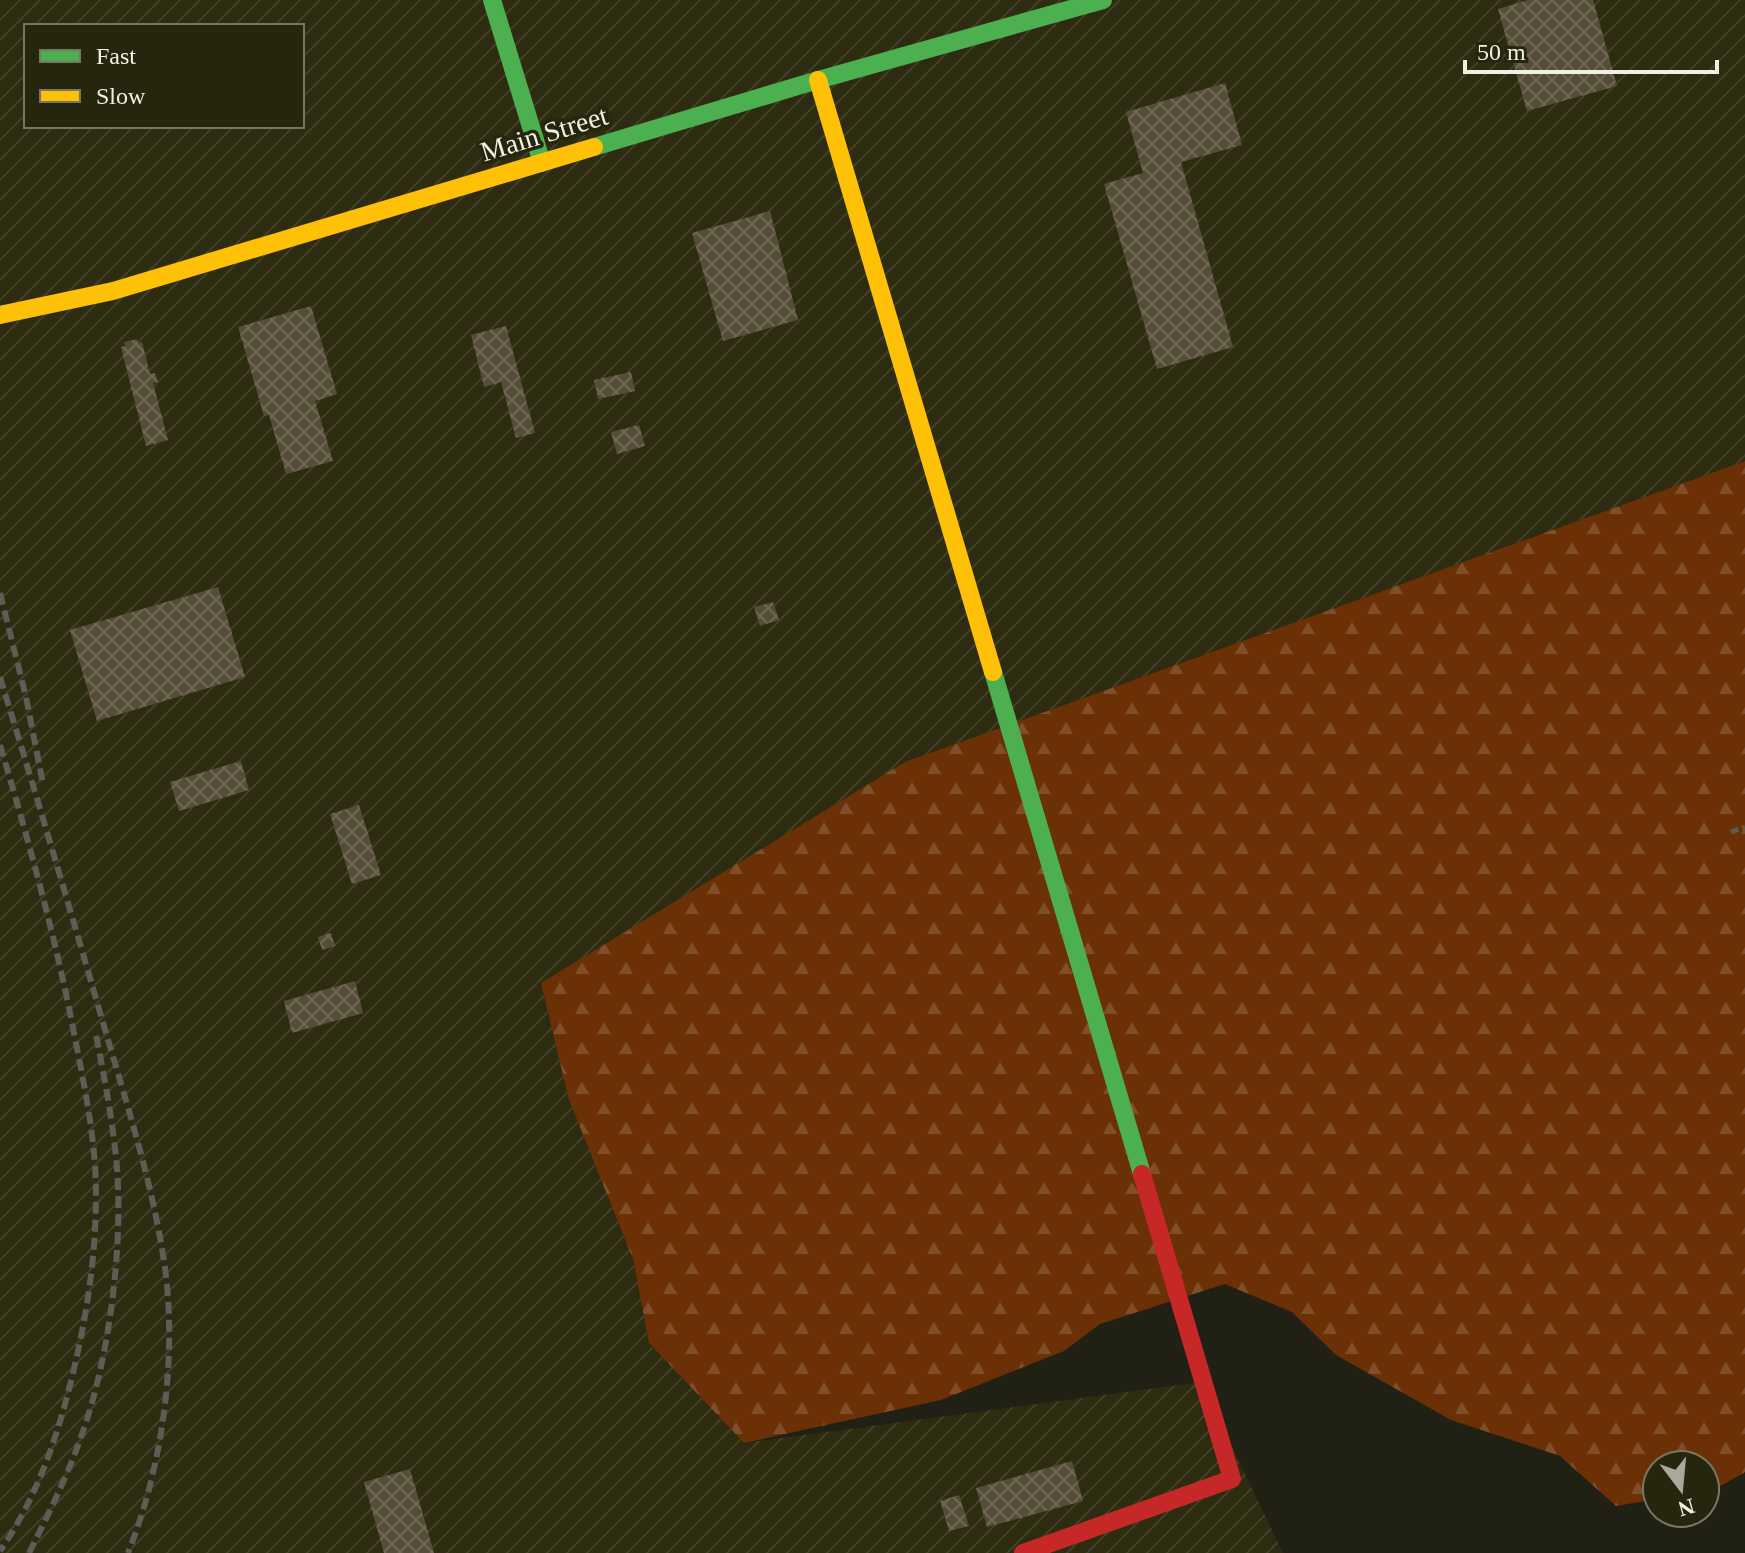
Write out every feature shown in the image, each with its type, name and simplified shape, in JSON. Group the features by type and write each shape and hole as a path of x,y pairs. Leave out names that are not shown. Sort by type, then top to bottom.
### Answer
{"street":[{"path":"492,0 542,163"},
{"name":"Main Street","path":"0,315 113,291 818,80 1103,0"},
{"path":"818,80 1232,1479 1023,1553"}],"path":[{"path":"1731,832 1745,827"}],"shaded area":[{"path":"0,0 1745,0 1745,461 905,762 569,1100 633,1259 649,1343 744,1443 1201,1382 1283,1553 0,1553"}],"green space":[{"path":"1745,461 1745,1472 1721,1486 1721,1449 1641,1449 1641,1502 1616,1506 1560,1456 1451,1420 1336,1355 1292,1312 1225,1284 1100,1324 1064,1351 941,1400 744,1443 649,1343 633,1259 569,1100 541,983 905,762"}],"building":[{"path":"1528,0 1593,0 1617,86 1527,111 1498,9"},
{"path":"1225,83 1242,145 1181,162 1233,347 1157,369 1104,184 1143,173 1126,112"},
{"path":"770,211 798,320 723,341 692,233"},
{"path":"311,306 337,394 315,401 333,461 286,474 269,415 264,416 238,327"},
{"path":"506,326 535,433 516,438 501,382 484,387 471,335"},
{"path":"137,339 138,343 142,342 150,374 155,373 158,382 153,383 168,440 146,446 121,347 125,346 124,342"},
{"path":"631,372 635,391 598,399 594,380"},
{"path":"639,425 645,446 617,454 611,432"},
{"path":"218,587 245,677 97,721 70,630"},
{"path":"773,602 779,620 760,626 754,607"},
{"path":"241,761 249,790 179,811 170,782"},
{"path":"359,805 381,875 352,884 330,814"},
{"path":"331,933 335,946 322,950 318,937"},
{"path":"355,981 363,1013 292,1033 284,1001"},
{"path":"1072,1461 1083,1501 987,1527 976,1488"},
{"path":"410,1469 434,1553 384,1553 364,1482"},
{"path":"959,1495 969,1526 949,1531 940,1501"}],"railway":[{"path":"0,593 26,697 43,784"},
{"path":"0,677 136,1134 164,1261 169,1334 164,1409 150,1484 128,1553"},
{"path":"0,745 68,1001 89,1116 96,1194 89,1290 64,1407 34,1492 0,1551"},
{"path":"29,1553 81,1437 99,1374 112,1304 118,1234 117,1168 95,1030"}],"traffic: fast":[{"path":"492,0 542,163"},
{"path":"594,147 1103,0"},
{"path":"993,672 1142,1174"}],"traffic: slow":[{"path":"818,80 993,672"},
{"path":"0,315 113,291 594,147"}],"traffic: jam":[{"path":"1023,1553 1232,1479 1142,1174"}]}
